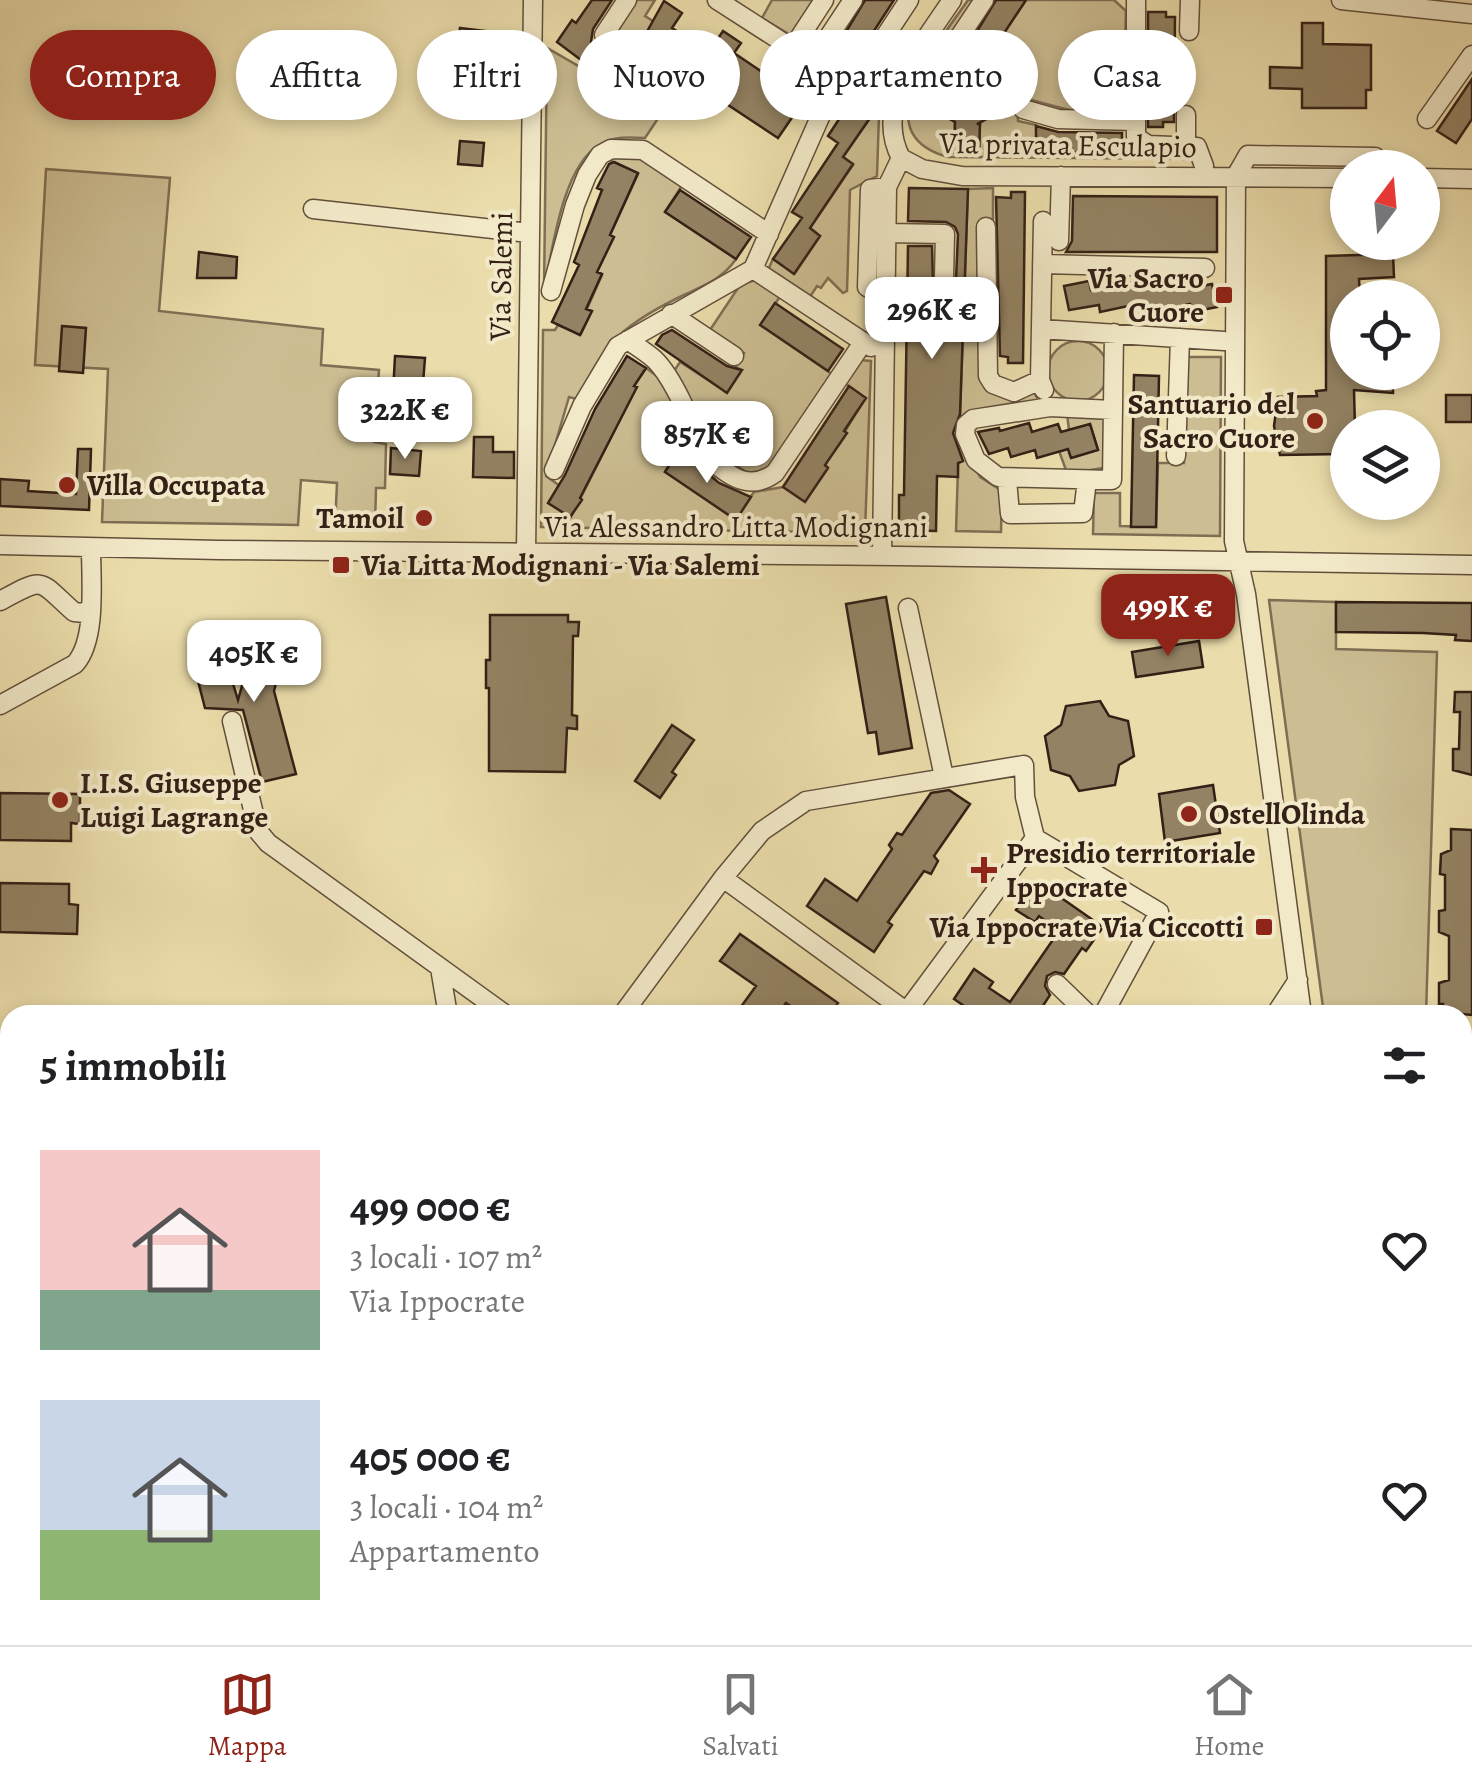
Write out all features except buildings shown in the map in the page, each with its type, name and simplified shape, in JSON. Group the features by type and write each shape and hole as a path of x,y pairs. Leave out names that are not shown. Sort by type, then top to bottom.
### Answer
{"street":[{"name":"Via Salemi","path":"526,553 532,0"},
{"path":"607,30 627,0"},
{"path":"716,0 763,30"},
{"path":"804,30 824,0"},
{"path":"833,30 853,0"},
{"path":"890,30 910,0"},
{"path":"932,30 952,0"},
{"path":"964,30 984,0"},
{"path":"1136,0 1136,138 1141,142 1197,146 1204,166"},
{"path":"1189,30 1190,0"},
{"path":"1340,0 1472,14"},
{"path":"1427,119 1472,55"},
{"path":"1038,113 1058,119 1134,121"},
{"path":"554,470 582,406 618,346 753,270 819,120"},
{"path":"882,556 886,187 901,158 892,132 893,120"},
{"path":"1186,120 1186,145"},
{"path":"551,291 588,174 600,155 612,149 643,150 769,234"},
{"path":"1301,1005 1234,541 1236,176 1248,155 1330,156"},
{"name":"Via privata Esculapio","path":"901,158 941,174 1330,178"},
{"path":"1059,241 1061,176"},
{"path":"1440,178 1472,179"},
{"path":"886,187 870,189 868,287 887,299"},
{"path":"313,209 529,233"},
{"path":"1043,221 1040,380 1050,406"},
{"path":"986,226 988,376 993,384 1014,392 1040,380"},
{"path":"888,233 945,234 944,278"},
{"path":"1042,264 1205,268"},
{"path":"628,340 664,370 694,430 700,452 742,481 764,481 775,473 866,346 753,270"},
{"path":"671,314 734,356"},
{"path":"1041,329 1224,341"},
{"path":"1113,410 1050,406 973,419 966,425 965,434 976,460 990,473 1007,480 1112,480 1113,410 1114,333"},
{"path":"1176,456 1180,338"},
{"path":"1007,480 1010,514 1083,514 1086,480"},
{"name":"Via Alessandro Litta Modignani","path":"0,544 1472,565"},
{"path":"0,706 76,664 84,655 92,548"},
{"path":"0,601 30,585 41,584 74,612 84,613 90,608"},
{"path":"908,608 944,777"},
{"path":"232,721 258,831 340,898 492,1005"},
{"path":"629,1005 722,878 762,831 806,801 1024,765 1025,797 1035,838 1159,912 1108,1005"},
{"path":"914,1005 1035,838"},
{"path":"722,878 895,1005"},
{"path":"440,968 446,1005"},
{"path":"1282,1005 1298,980"},
{"path":"1057,984 1079,1005"}],"shaded area":[{"path":"634,0 655,0 645,16 659,25 653,30 614,30"},
{"path":"772,0 817,0 796,30 782,30 762,18"},
{"path":"968,0 977,0 959,30 946,30"},
{"path":"1026,0 1114,0 1126,11 1125,30 1058,30 1058,107 1038,102 1038,30 1006,30"},
{"path":"557,54 577,65 577,120 657,120 645,138 604,142 586,156 567,191 544,291 546,120 557,120"},
{"path":"869,120 879,120 877,176 850,190 847,291 843,293 828,278 808,300 768,270 773,259 795,273 820,236 810,228 853,165 843,157"},
{"path":"909,120 952,120 955,122 955,153 979,153 980,123 1018,120 1036,125 1037,152 1187,154 1187,159 948,157 923,145 910,128"},
{"path":"613,156 642,158 683,184 665,212 736,259 714,280 634,323 597,362 580,400 569,397 546,476 560,486 549,503 571,517 646,368 661,379 689,435 665,472 735,519 754,492 783,487 805,501 828,468 825,465 865,398 844,383 859,360 871,361 865,533 541,527 543,330 555,330 558,325 581,334 591,312 587,309 602,275 597,272 638,174 609,160"},
{"path":"46,169 170,178 159,311 323,329 321,365 379,370 374,442 386,444 385,488 376,488 375,526 335,526 337,483 301,480 298,525 102,522 108,369 35,365"},
{"path":"993,188 993,219 981,220 983,377 1034,392 1040,404 960,417 968,189"},
{"path":"758,279 781,295 761,325 832,374 767,471 749,474 712,449 672,374 680,362 727,392 741,370 735,366 744,353 710,330 740,285"},
{"path":"1078,341 1099,350 1108,371 1099,392 1078,401 1057,392 1048,371 1057,350"},
{"path":"1185,357 1221,357 1220,536 1093,534 1094,493 1120,493 1120,526 1156,527 1158,463 1184,463"},
{"path":"1067,414 1098,415 1104,420 1108,462 1103,468 1072,473 1066,470 1059,451 1069,449 1072,458 1098,450 1090,424 1069,430"},
{"path":"959,436 980,477 1002,491 1001,532 956,531"},
{"path":"1269,600 1336,602 1336,649 1437,652 1426,1005 1323,1005"}],"place":[{"name":"Via Sacro Cuore","path":"1224,295"},
{"name":"Santuario del Sacro Cuore","path":"1315,421"},
{"name":"Villa Occupata","path":"67,485"},
{"name":"Tamoil","path":"424,518"},
{"name":"Via Litta Modignani - Via Salemi","path":"341,565"},
{"name":"I.I.S. Giuseppe Luigi Lagrange","path":"60,800"},
{"name":"OstellOlinda","path":"1189,814"},
{"name":"Presidio territoriale Ippocrate","path":"984,870"},
{"name":"Via Ippocrate Via Ciccotti","path":"1264,927"}]}
